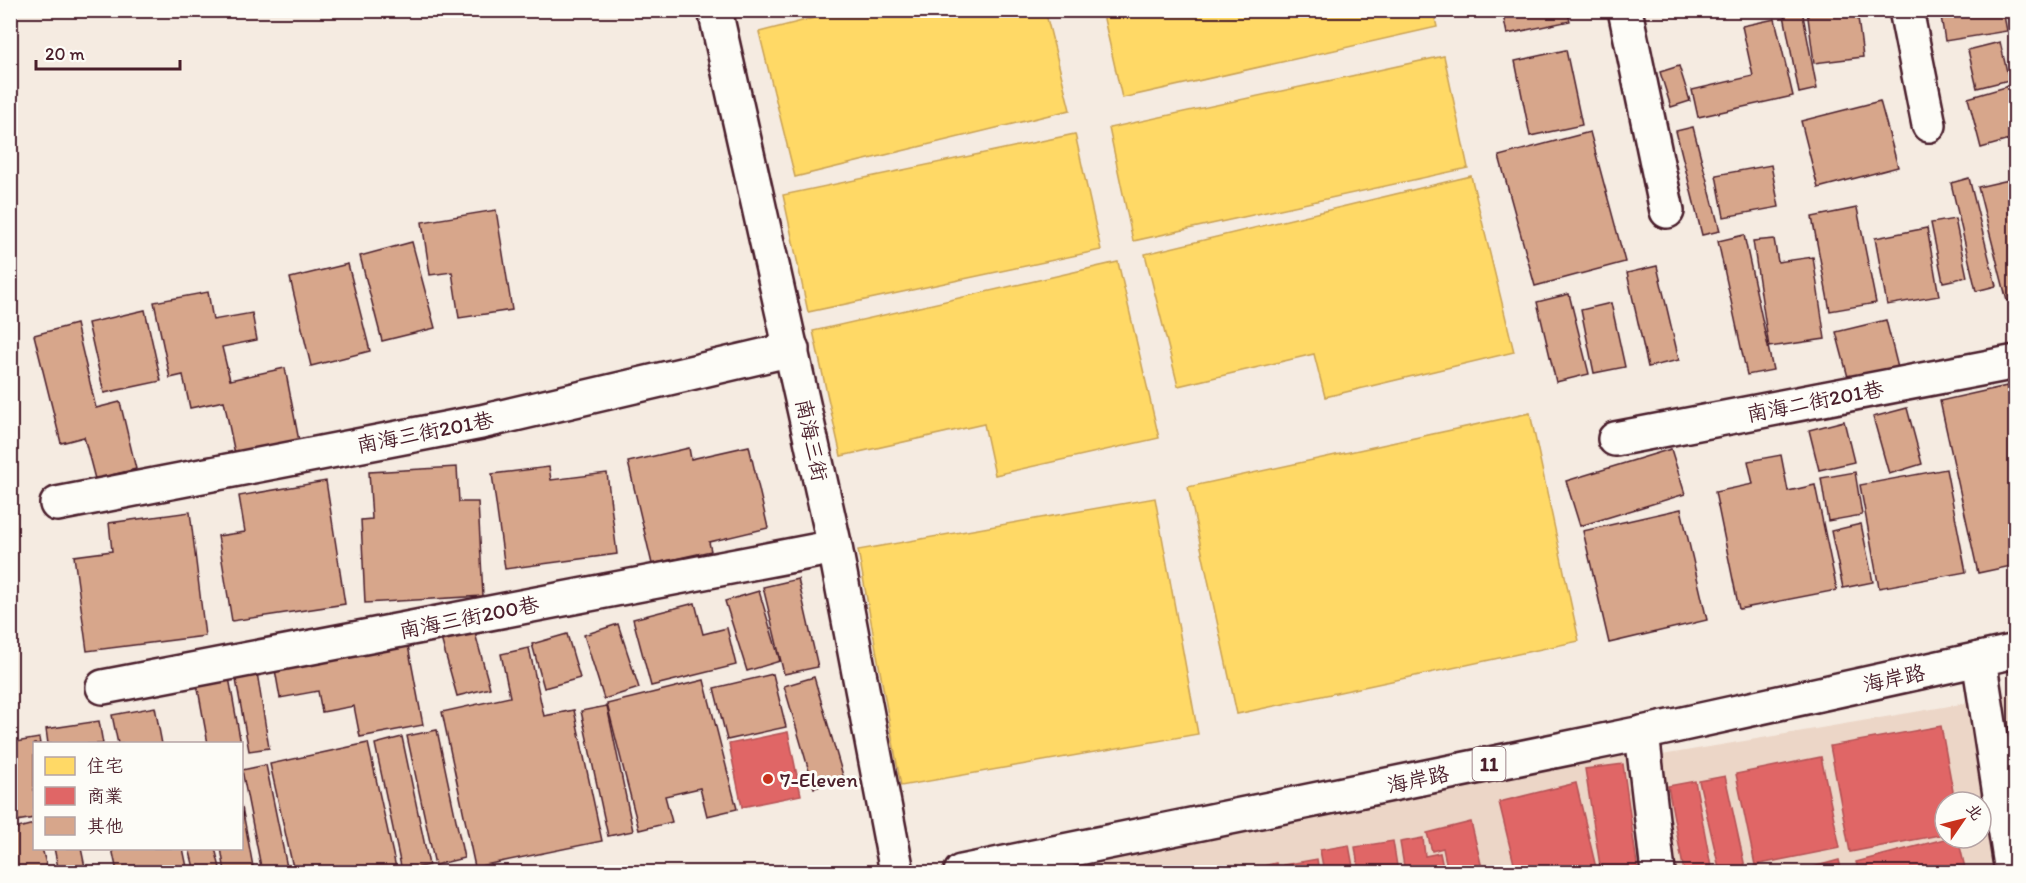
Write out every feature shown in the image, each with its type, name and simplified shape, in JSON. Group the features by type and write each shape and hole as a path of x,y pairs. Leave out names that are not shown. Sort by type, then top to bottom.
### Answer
{"street":[{"name":"南海三街","path":"715,10 835,547 897,873"},
{"path":"1625,10 1667,211"},
{"path":"1906,10 1929,125"},
{"name":"南海三街201巷","path":"57,504 481,422 792,349"},
{"name":"南海二街201巷","path":"1615,439 2016,362"},
{"name":"南海三街200巷","path":"103,687 835,547"},
{"name":"海岸路","path":"961,873 1642,733 2016,651"},
{"path":"1979,660 2012,873"},
{"path":"1642,733 1658,873"}],"shaded area":[{"path":"2015,693 2015,828 1994,697"},
{"path":"1973,702 1986,790 1933,790 1933,850 1993,850 1993,833 1999,872 1669,872 1656,756"},
{"path":"1632,749 1648,872 1038,872"}],"building: 住宅":[{"path":"845,10 1045,10 1070,110 795,177 759,32"},
{"path":"1102,10 1433,10 1437,27 1122,98"},
{"path":"1444,56 1468,168 1133,241 1109,128"},
{"path":"1075,134 1101,250 808,312 783,195"},
{"path":"1471,176 1514,352 1325,397 1314,354 1178,386 1145,254"},
{"path":"1118,262 1159,438 995,475 984,424 841,456 813,331"},
{"path":"1530,413 1579,641 1237,714 1188,487"},
{"path":"1155,498 1198,734 901,786 858,550"}],"building: 商業":[{"path":"1941,726 1953,790 1933,790 1933,836 1850,852 1830,746"},
{"path":"2016,729 2016,786 2007,730"},
{"path":"788,732 801,795 742,807 729,744"},
{"path":"1821,757 1840,848 1755,865 1736,774"},
{"path":"1623,764 1638,872 1601,872 1585,769"},
{"path":"1725,776 1745,867 1720,872 1699,781"},
{"path":"1695,781 1712,872 1684,872 1668,786"},
{"path":"1576,783 1597,872 1516,872 1499,802"},
{"path":"1471,822 1483,872 1448,872 1443,848 1432,851 1427,833"},
{"path":"1423,838 1425,856 1440,853 1444,872 1405,872 1400,842"},
{"path":"1393,841 1398,872 1359,872 1355,847"},
{"path":"1933,842 1933,850 1961,850 1965,868 1948,872 1859,872 1856,862"},
{"path":"1349,845 1354,872 1324,872 1320,850"},
{"path":"1317,859 1319,872 1284,872 1283,865"},
{"path":"1839,860 1842,872 1814,872 1813,867"},
{"path":"1276,863 1278,872 1243,872 1243,871"}],"building: 其他":[{"path":"1502,10 1567,10 1570,21 1507,34"},
{"path":"1783,10 1802,10 1817,89 1799,93"},
{"path":"1807,10 1857,10 1863,57 1814,63"},
{"path":"1940,10 2003,10 2007,31 1945,41"},
{"path":"1775,19 1793,96 1698,117 1692,90 1753,76 1742,26"},
{"path":"2000,42 2009,80 1977,88 1968,50"},
{"path":"1566,50 1582,125 1530,136 1515,61"},
{"path":"1679,66 1690,101 1671,107 1660,72"},
{"path":"2016,84 2016,138 1981,148 1968,98"},
{"path":"1880,101 1898,167 1818,188 1801,121"},
{"path":"1693,127 1720,231 1702,235 1676,131"},
{"path":"1590,132 1625,262 1535,286 1499,156"},
{"path":"1771,165 1779,207 1724,217 1716,175"},
{"path":"1969,178 1996,286 1976,291 1951,183"},
{"path":"2009,180 2016,206 2016,299 2007,301 1978,187"},
{"path":"1857,208 1876,303 1830,311 1812,217"},
{"path":"496,210 512,310 459,318 452,272 430,275 422,222"},
{"path":"1955,219 1967,277 1943,282 1931,223"},
{"path":"1927,228 1939,296 1887,305 1875,238"},
{"path":"1744,235 1773,370 1747,375 1718,241"},
{"path":"1774,239 1778,262 1813,257 1825,339 1769,347 1753,241"},
{"path":"412,242 435,328 382,341 360,256"},
{"path":"348,264 370,351 311,366 290,278"},
{"path":"1657,266 1679,360 1648,367 1627,273"},
{"path":"208,292 213,320 252,313 257,340 222,347 230,380 285,368 299,441 235,454 224,401 190,408 183,375 170,378 154,302"},
{"path":"1569,294 1589,374 1556,382 1537,302"},
{"path":"1611,303 1625,367 1594,373 1581,310"},
{"path":"145,310 161,381 104,393 88,323"},
{"path":"1886,320 1898,368 1849,381 1836,332"},
{"path":"76,324 96,408 120,402 136,469 95,479 84,437 61,443 34,335"},
{"path":"2007,386 2016,425 2016,565 1978,573 1940,401"},
{"path":"1907,408 1922,464 1889,474 1873,417"},
{"path":"1844,421 1854,462 1819,470 1809,430"},
{"path":"749,446 768,528 709,542 711,551 652,564 628,462 689,448 691,459"},
{"path":"1671,449 1685,494 1580,526 1566,481"},
{"path":"1781,455 1788,491 1815,485 1837,590 1739,609 1715,492 1753,484 1748,461"},
{"path":"457,467 459,502 478,502 483,596 365,603 361,520 372,519 369,472"},
{"path":"549,467 551,480 607,473 617,554 505,569 492,474"},
{"path":"1946,469 1966,572 1879,588 1860,485"},
{"path":"1855,472 1862,515 1828,521 1821,478"},
{"path":"326,481 345,604 232,621 218,536 245,532 239,496"},
{"path":"1681,509 1707,620 1609,643 1583,531"},
{"path":"190,512 205,636 87,651 74,556 112,551 109,523"},
{"path":"1861,524 1873,582 1843,588 1831,531"},
{"path":"798,579 818,667 784,674 763,587"},
{"path":"759,591 780,661 747,671 725,601"},
{"path":"695,603 703,634 727,628 736,665 651,686 633,619"},
{"path":"472,622 490,688 457,696 439,631"},
{"path":"618,624 639,688 604,699 584,635"},
{"path":"567,634 580,678 544,688 532,644"},
{"path":"407,640 423,725 360,737 354,706 322,712 318,691 280,698 274,664"},
{"path":"529,648 544,716 574,710 602,841 475,867 442,712 510,697 501,654"},
{"path":"256,666 269,748 249,751 234,669"},
{"path":"228,672 241,742 208,742 196,678"},
{"path":"773,674 786,727 727,740 714,688"},
{"path":"814,677 844,779 814,788 784,686"},
{"path":"704,680 737,809 707,816 700,788 665,796 672,822 639,830 607,704"},
{"path":"607,706 633,831 608,836 581,711"},
{"path":"155,707 162,742 118,742 112,715"},
{"path":"99,721 103,742 48,742 46,729"},
{"path":"437,730 464,858 435,865 407,736"},
{"path":"402,737 429,865 402,871 375,744"},
{"path":"39,738 40,742 33,742 33,818 10,822 10,743"},
{"path":"368,743 397,872 294,872 270,764"},
{"path":"266,765 288,872 262,872 243,770"},
{"path":"243,812 254,872 225,872 221,850 243,850"},
{"path":"33,824 33,850 42,850 48,872 17,872 10,848 10,830"},
{"path":"54,850 81,850 86,872 59,872"},
{"path":"112,850 183,850 188,872 117,872"},
{"path":"190,850 216,850 221,872 195,872"}],"place":[{"name":"7-Eleven","path":"768,779"}]}
